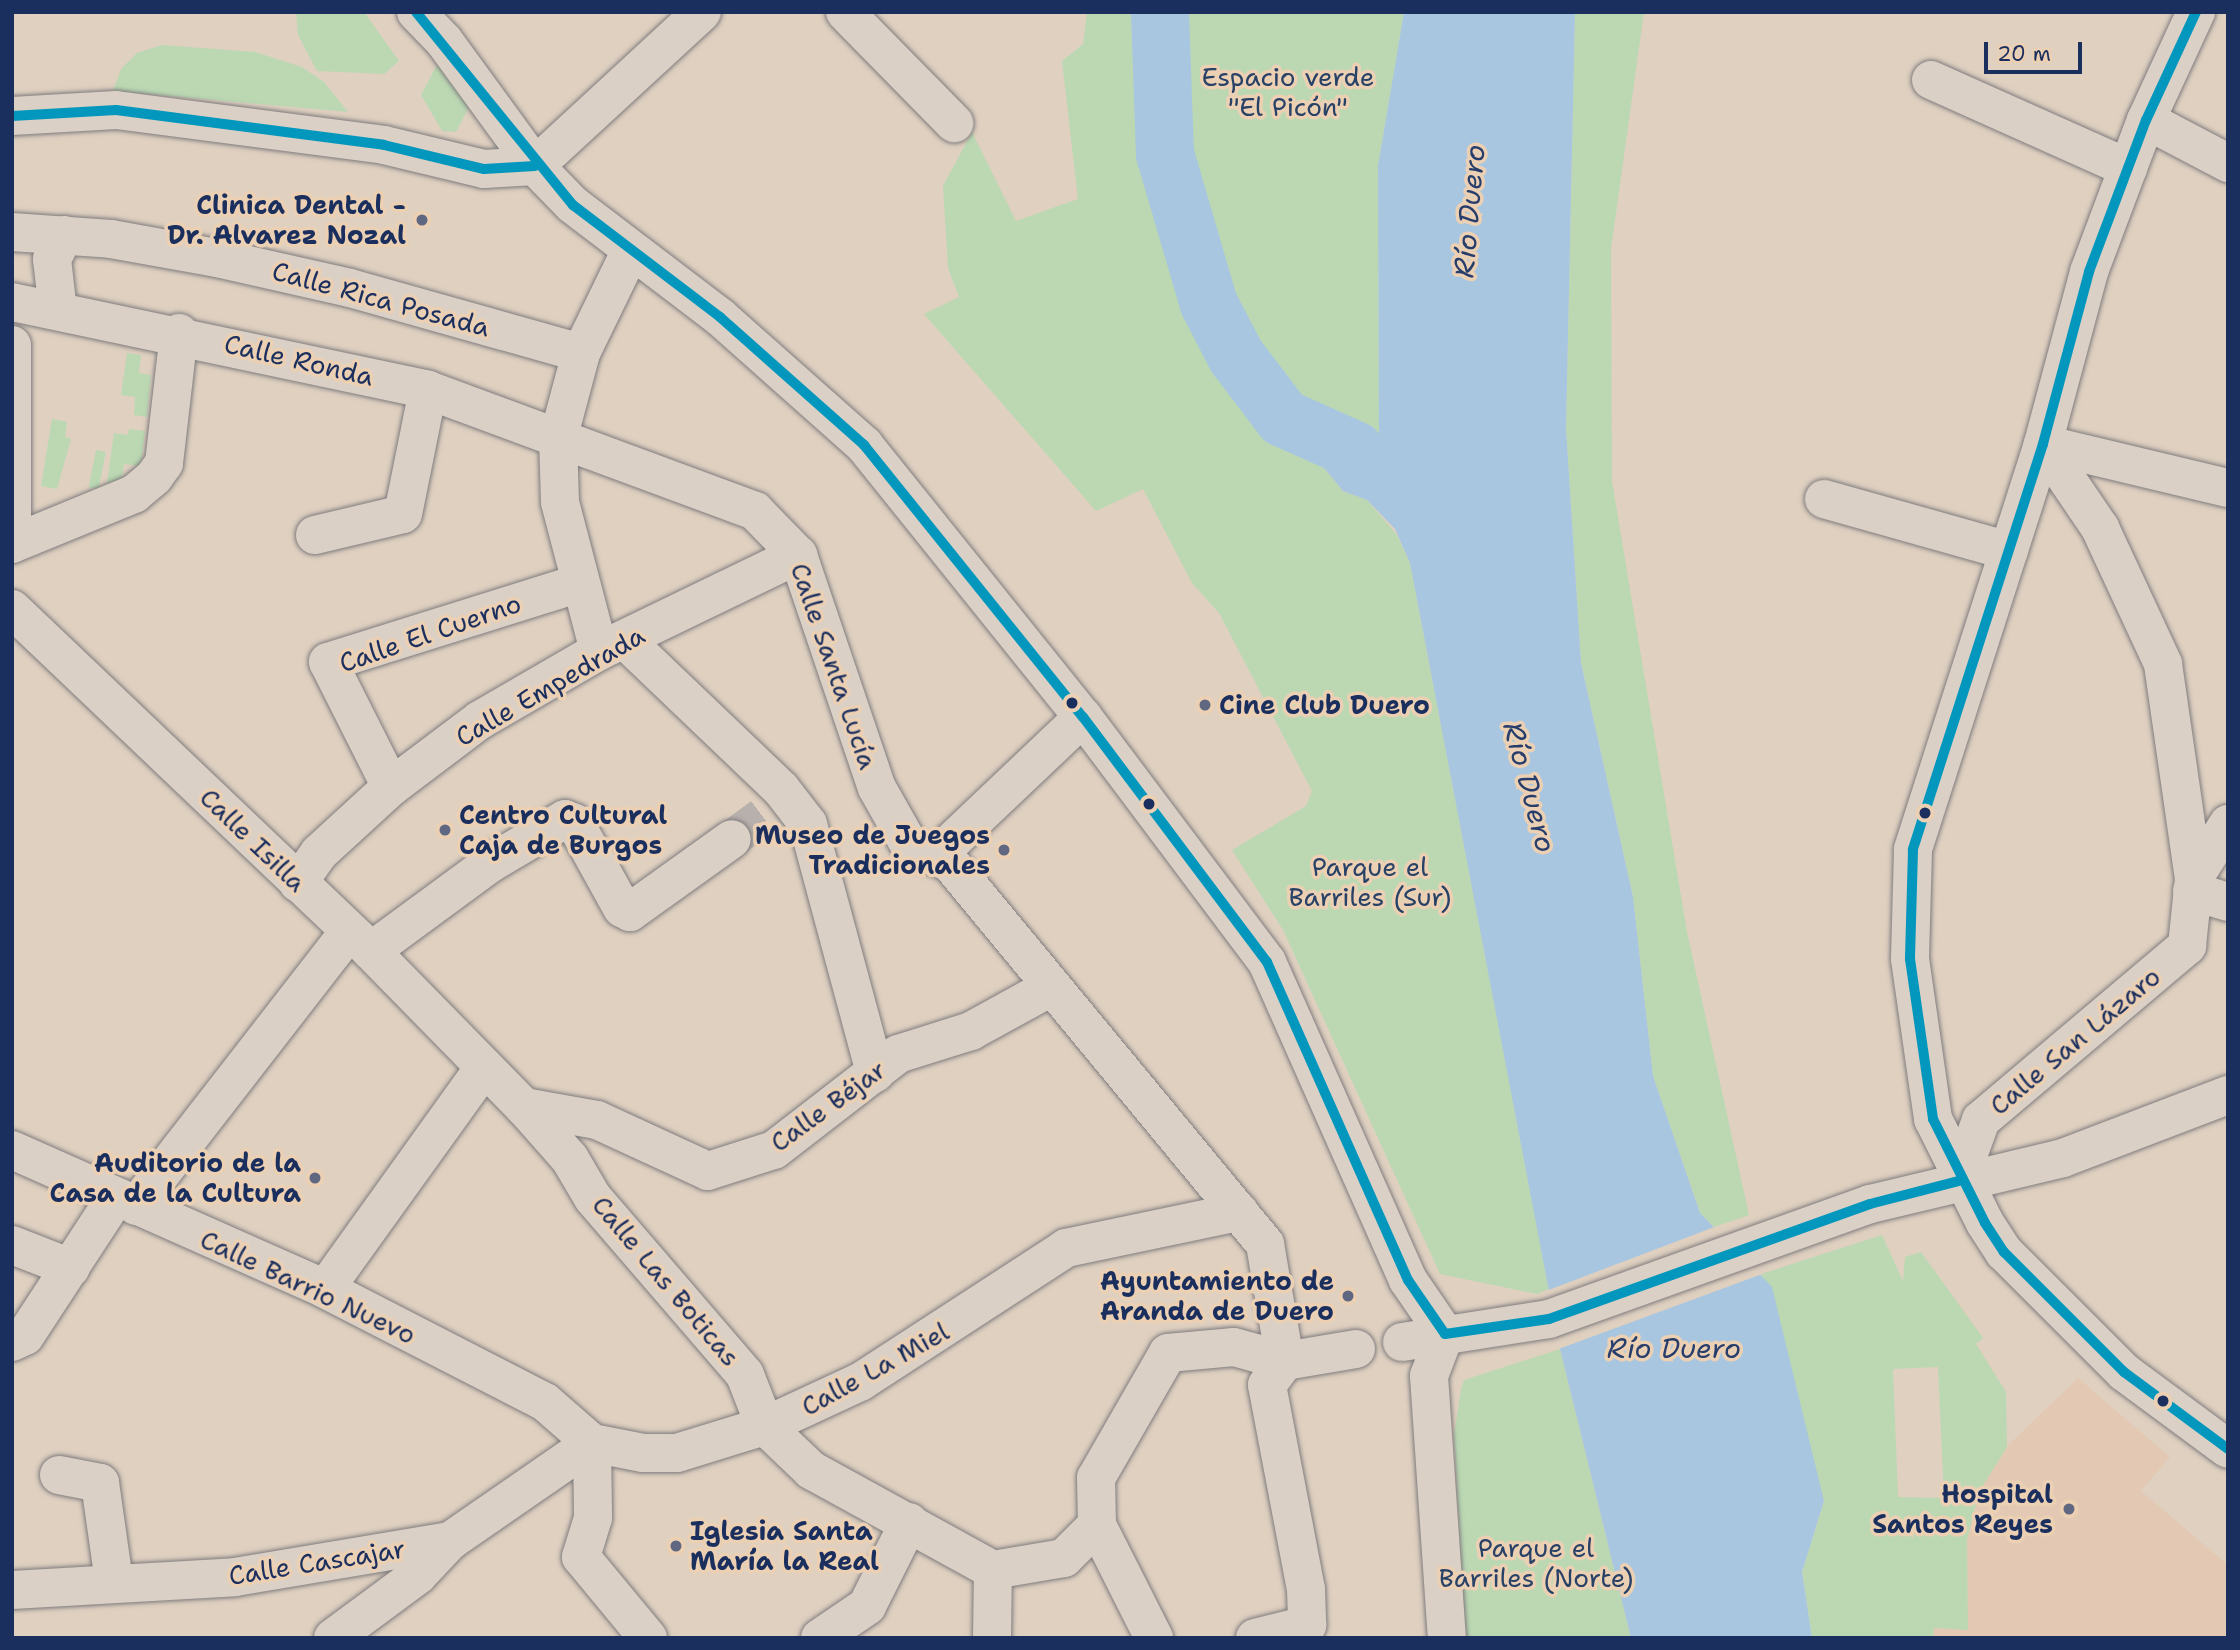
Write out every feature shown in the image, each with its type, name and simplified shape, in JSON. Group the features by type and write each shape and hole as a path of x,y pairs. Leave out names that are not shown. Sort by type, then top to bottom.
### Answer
{"street":[{"path":"416,12 485,93 535,166 630,252 720,317 864,445 1083,717 1266,962 1408,1280 1449,1334"},
{"path":"12,116 116,110 384,145 485,169 535,166 702,12"},
{"path":"845,12 954,123"},
{"path":"2196,12 2146,120 2089,272 2043,444 1913,850 1910,959 1933,1119 1959,1181 2004,1252 2115,1363 2228,1449"},
{"path":"1931,80 2128,168"},
{"path":"2146,120 2228,163"},
{"name":"Calle Rica Posada","path":"12,232 111,239 350,288 581,353"},
{"path":"58,311 52,259 64,235"},
{"path":"630,252 581,353 560,502 579,583 612,645 808,824 875,1073"},
{"name":"Calle Ronda","path":"12,302 179,333 428,390 569,440"},
{"path":"12,345 12,544 134,494 154,477 164,463 179,333"},
{"path":"315,534 403,514 428,390"},
{"name":"Calle Santa Lucía","path":"569,440 755,511 798,555 877,788 911,848 949,862"},
{"path":"2043,444 2228,488"},
{"path":"2043,444 2101,528 2163,664 2205,890"},
{"path":"1824,499 2008,551"},
{"name":"Calle Empedrada","path":"298,883 319,853 391,788 480,720 612,645 798,555"},
{"name":"Calle El Cuerno","path":"391,788 328,662 579,583"},
{"name":"Calle Isilla","path":"12,609 360,941 524,1107"},
{"path":"1083,717 950,843 944,852 949,862 1051,987 1265,1244 1285,1362 1267,1385 1306,1589 1302,1631 1255,1638"},
{"path":"12,1342 25,1336 71,1268 126,1201 360,941 565,819 575,823 622,908 630,912 732,839"},
{"path":"2205,890 2228,824"},
{"name":"Calle San Lázaro","path":"1959,1181 1981,1120 2187,946 2205,890"},
{"name":"Calle Béjar","path":"524,1107 597,1120 708,1171 774,1150 898,1054 971,1031 1051,987"},
{"path":"325,1289 487,1072"},
{"path":"1402,1342 1549,1319 1870,1204 2063,1158 2228,1095"},
{"name":"Calle Las Boticas","path":"524,1107 745,1375 765,1426"},
{"name":"Calle Barrio Nuevo","path":"12,1150 325,1289 545,1402 592,1443"},
{"name":"Calle La Miel","path":"592,1443 677,1453 765,1426 860,1382 983,1307 1066,1248 1239,1212"},
{"path":"12,1245 71,1268"},
{"path":"1447,1638 1429,1376 1449,1334"},
{"path":"1154,1638 1097,1525 1096,1478 1168,1353 1234,1347 1285,1362 1356,1349"},
{"path":"765,1426 811,1471 993,1570 1064,1558 1097,1525"},
{"path":"592,1443 593,1518 581,1557 648,1638"},
{"name":"Calle Cascajar","path":"12,1590 114,1581 235,1577 450,1541 592,1443"},
{"path":"59,1475 100,1483 114,1581"},
{"path":"820,1638 867,1606 918,1527"},
{"path":"333,1638 418,1575 450,1541"},
{"path":"992,1638 993,1570"}],"shaded area":[{"name":"Hospital Santos Reyes","path":"2078,1378 2170,1457 2141,1491 2228,1565 2228,1638 1933,1638 1934,1628 1968,1630 1967,1540 1979,1492 1997,1456"}],"green space":[{"path":"296,12 364,12 399,61 384,74 317,71 298,35"},
{"name":"Parque el Barriles (Sur)","path":"1087,12 1404,12 1378,166 1379,458 1298,414 1283,419 1343,491 1367,500 1397,535 1410,563 1549,1289 1537,1294 1440,1274 1283,930 1232,850 1306,806 1312,791 1219,613 1192,583 1143,489 1096,511 924,314 959,297 948,268 943,186 972,132 1016,221 1078,199 1062,61 1083,44"},
{"path":"1575,12 1644,12 1611,249 1612,481 1687,932 1749,1215 1714,1227 1700,1213 1653,1076 1633,897 1581,663 1566,428"},
{"path":"162,45 255,52 302,67 324,82 348,112 113,91 121,69 137,53"},
{"path":"441,57 469,107 456,132 442,131 421,95"},
{"path":"127,353 141,355 139,373 151,375 147,417 134,415 135,397 121,395"},
{"path":"52,419 67,422 65,437 71,439 57,489 41,486"},
{"path":"129,429 145,431 141,466 124,464 121,485 107,483 114,433 128,435"},
{"path":"96,450 106,452 99,489 89,487"},
{"path":"1882,1235 1903,1281 1905,1257 1921,1252 1983,1338 1976,1344 2006,1392 2007,1447 1979,1492 1967,1540 1968,1630 1934,1628 1933,1638 1812,1638 1802,1572 1824,1501 1761,1274","holes":["1938,1367 1944,1498 1898,1497 1893,1369"]},
{"name":"Parque el Barriles (Norte)","path":"1560,1349 1631,1638 1465,1638 1454,1435 1461,1389 1464,1380"}],"water":[{"name":"Río Duero","path":"1404,12 1575,12 1566,428 1581,663 1633,897 1653,1076 1700,1213 1772,1287 1824,1501 1802,1572 1812,1638 1631,1638 1560,1349 1410,563 1395,529 1367,500 1343,491 1283,418 1298,414 1379,457 1378,166"}],"pier":[{"path":"1717,1226 1765,1273 1556,1350 1546,1291"}],"waterway":[{"path":"1160,12 1165,154 1209,304 1236,356 1283,418 1355,450"}],"tunnel":[{"path":"732,839 779,804"}],"transit line":[{"path":"416,12 573,205 720,317 864,445 1083,717 1267,962 1408,1280 1445,1334 1549,1319 1870,1204 1959,1181"},
{"path":"2196,12 2146,120 2089,272 2043,444 1913,850 1910,959 1933,1119 1985,1223 2004,1252 2124,1372 2228,1449"},
{"path":"12,116 116,110 384,145 484,169 535,166"}],"place":[{"name":"Clinica Dental - Dr. Alvarez Nozal","path":"422,220"},
{"name":"Cine Club Duero","path":"1205,705"},
{"name":"Centro Cultural Caja de Burgos","path":"445,830"},
{"name":"Museo de Juegos Tradicionales","path":"1004,850"},
{"name":"Auditorio de la Casa de la Cultura","path":"315,1178"},
{"name":"Ayuntamiento de Aranda de Duero","path":"1348,1296"},
{"name":"Hospital Santos Reyes","path":"2069,1509"},
{"name":"Iglesia Santa María la Real","path":"676,1546"}],"park label":[{"name":"Espacio verde \"El Picón\"","path":"1288,92"}]}
